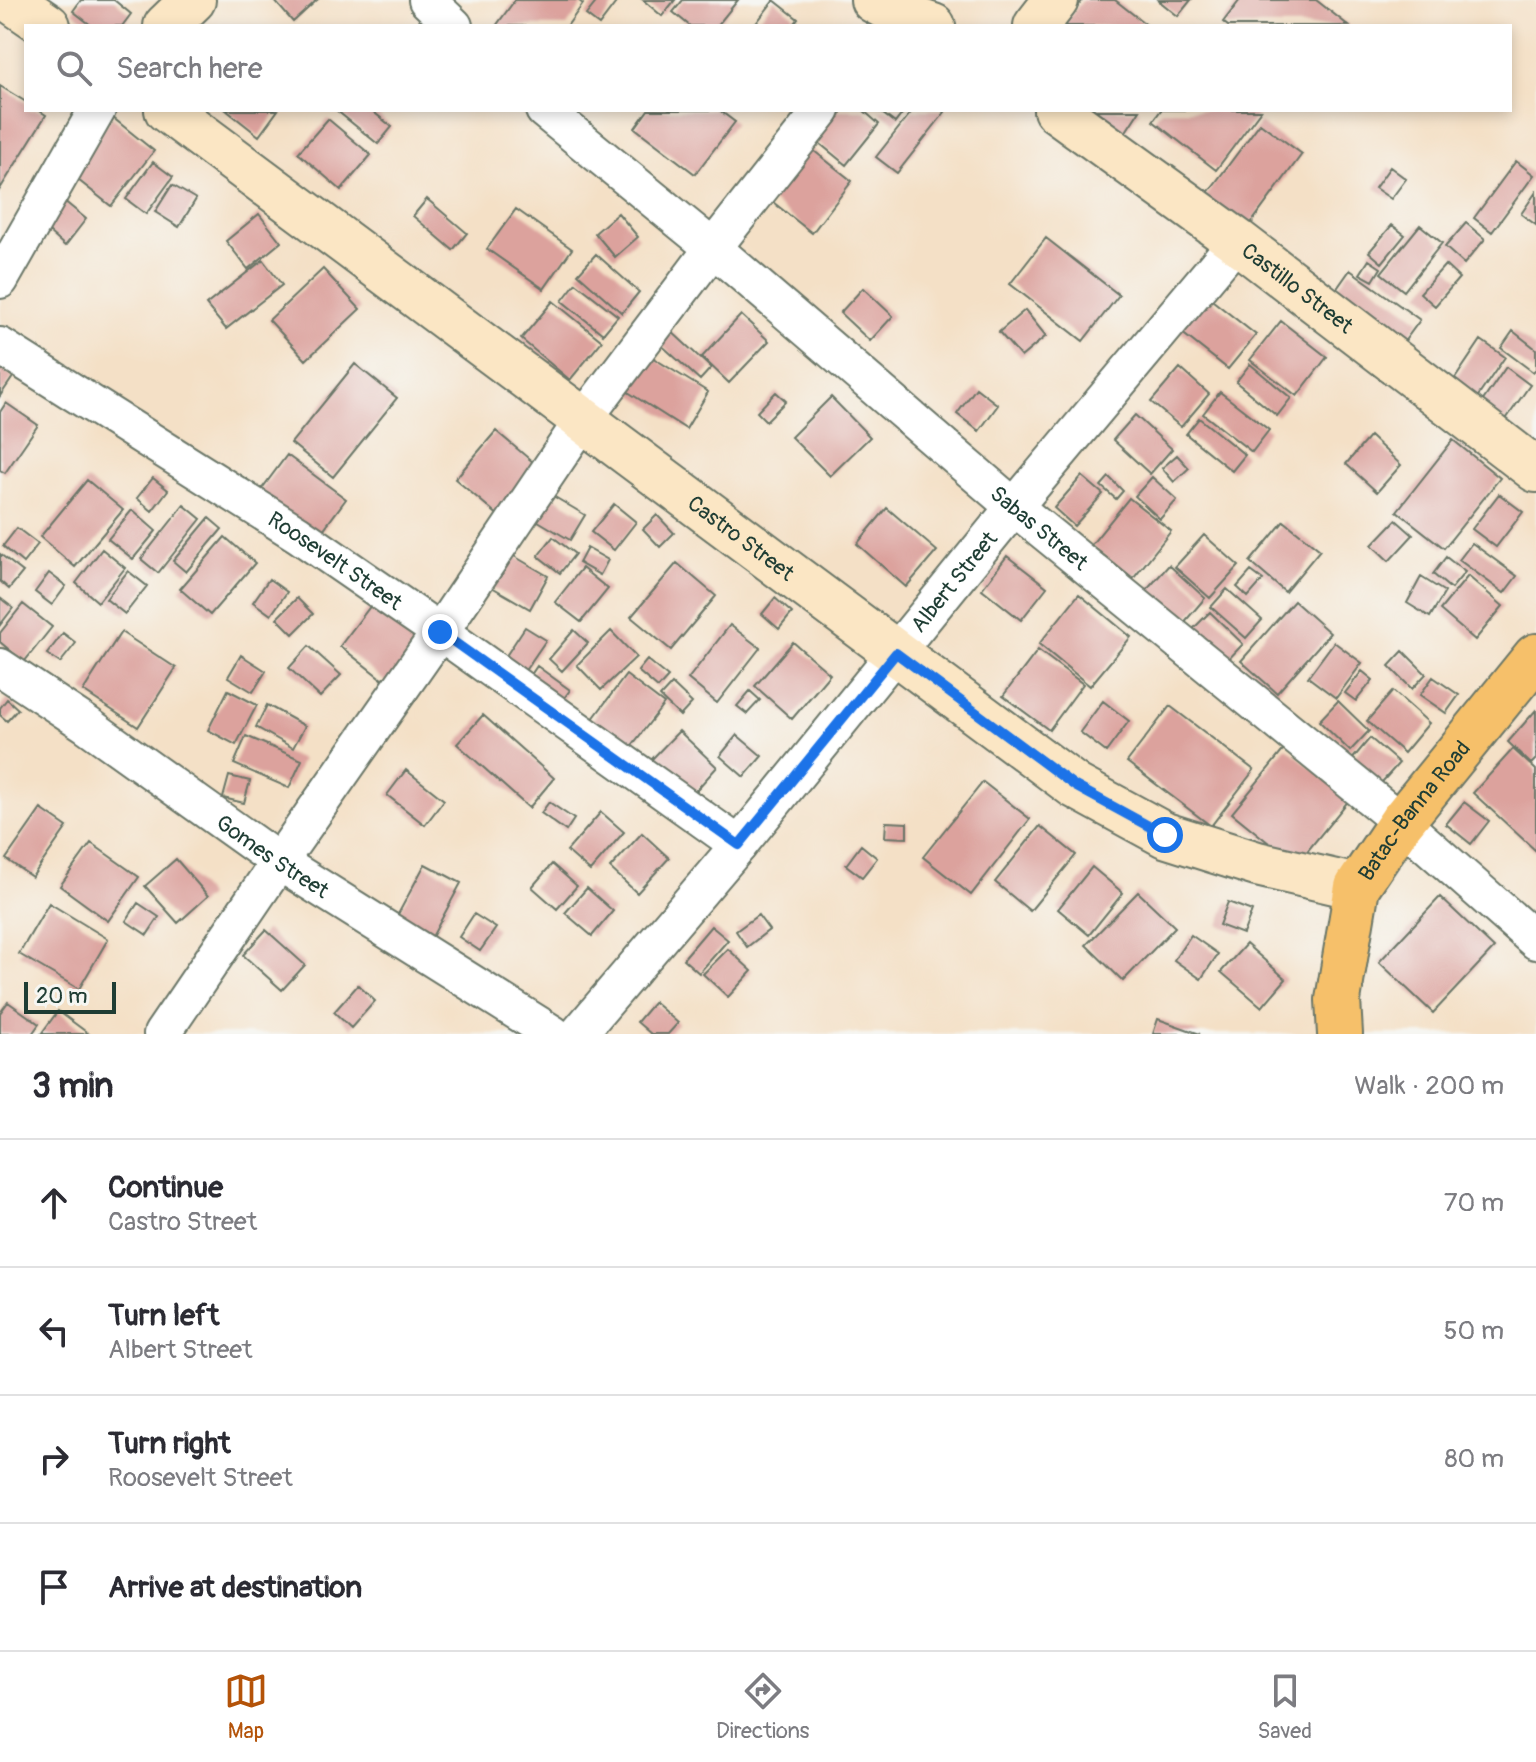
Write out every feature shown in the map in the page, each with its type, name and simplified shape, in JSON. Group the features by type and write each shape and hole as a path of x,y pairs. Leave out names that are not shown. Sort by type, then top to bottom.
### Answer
{"main road":[{"path":"10,0 45,24"},
{"path":"168,24 193,0"},
{"path":"1038,24 1056,0"},
{"name":"Castro Street","path":"170,112 1075,786 1165,835 1257,864 1357,887"},
{"name":"Castillo Street","path":"1059,112 1237,241 1536,470"},
{"name":"Batac-Banna Road","path":"1340,1034 1338,1000 1357,887 1401,822 1533,665"}],"street":[{"path":"427,0 452,24"},
{"path":"0,280 96,112"},
{"name":"Sabas Street","path":"546,112 713,248 1014,507 1401,822 1536,941"},
{"path":"162,1034 583,420 820,112"},
{"name":"Albert Street","path":"578,1034 739,845 1014,507 1237,241"},
{"name":"Roosevelt Street","path":"0,346 298,534 739,845"},
{"name":"Gomes Street","path":"0,667 86,724 279,862 553,1034"}],"building":[{"path":"81,0 114,0 131,14 124,24 89,24 73,11"},
{"path":"274,0 317,0 293,22"},
{"path":"515,0 578,0 583,4 568,24 497,24"},
{"path":"598,0 618,0 600,24 586,15"},
{"path":"643,0 675,0 662,16"},
{"path":"683,0 738,0 719,24 688,24 673,12"},
{"path":"774,0 798,19 794,24 756,24"},
{"path":"1083,0 1115,0 1145,24 1065,24"},
{"path":"1158,0 1191,0 1178,16"},
{"path":"1240,0 1316,0 1346,24 1226,24 1223,22"},
{"path":"0,86 24,101 24,112 46,115 0,189"},
{"path":"229,112 277,112 259,136"},
{"path":"338,112 373,112 392,127 378,144"},
{"path":"647,112 722,112 735,122 695,174 635,128"},
{"path":"832,112 865,112 879,124 846,165 812,137"},
{"path":"881,112 903,112 895,123"},
{"path":"911,112 945,112 897,173 876,157"},
{"path":"1066,112 1139,112 1117,145"},
{"path":"1160,112 1260,112 1216,170 1153,121"},
{"path":"112,117 154,151 111,206 68,172"},
{"path":"328,119 371,155 341,190 298,153"},
{"path":"1260,123 1302,154 1243,234 1201,202"},
{"path":"804,143 852,181 812,233 764,195"},
{"path":"1516,161 1534,175 1492,232 1474,218"},
{"path":"153,162 173,177 146,214 126,199"},
{"path":"1390,167 1406,179 1391,199 1375,188"},
{"path":"172,185 196,199 179,227 155,212"},
{"path":"1536,192 1536,225 1521,214"},
{"path":"427,199 467,233 453,250 413,216"},
{"path":"63,200 86,219 65,246 42,226"},
{"path":"516,209 572,249 544,289 487,249"},
{"path":"618,213 638,237 615,257 595,233"},
{"path":"259,214 281,242 248,269 226,241"},
{"path":"1466,223 1485,239 1464,264 1445,247"},
{"path":"1392,225 1405,235 1382,263 1369,252"},
{"path":"1420,225 1442,243 1404,291 1381,273"},
{"path":"1046,238 1119,295 1083,341 1010,284"},
{"path":"596,254 639,292 622,313 578,274"},
{"path":"263,260 282,285 226,329 206,305"},
{"path":"1369,260 1381,268 1373,281 1360,274"},
{"path":"1445,265 1459,278 1435,306 1420,293"},
{"path":"323,269 360,309 306,360 269,320"},
{"path":"1350,270 1420,320 1395,354 1326,304"},
{"path":"576,283 618,316 603,334 562,301"},
{"path":"863,288 893,316 870,341 840,313"},
{"path":"1203,293 1256,335 1228,369 1176,328"},
{"path":"553,301 602,341 570,380 521,339"},
{"path":"1025,310 1046,336 1021,357 999,332"},
{"path":"741,315 769,341 729,383 702,357"},
{"path":"1281,321 1327,357 1297,396 1250,360"},
{"path":"670,330 711,368 700,380 659,343"},
{"path":"1513,331 1536,349 1536,369 1533,372 1501,348"},
{"path":"1481,340 1505,357 1472,405 1448,389"},
{"path":"650,356 708,392 686,429 628,392"},
{"path":"355,364 397,398 333,477 291,443"},
{"path":"1250,364 1291,398 1277,416 1236,382"},
{"path":"0,367 13,377 0,396"},
{"path":"1506,367 1530,385 1504,422 1480,405"},
{"path":"1180,368 1209,394 1181,427 1151,402"},
{"path":"976,388 998,405 979,431 957,414"},
{"path":"776,392 786,401 766,421 757,412"},
{"path":"1220,392 1269,430 1252,452 1203,414"},
{"path":"831,397 870,437 830,476 791,437"},
{"path":"6,403 38,425 5,473 0,470 0,412"},
{"path":"1135,415 1172,449 1150,474 1113,440"},
{"path":"1199,418 1245,455 1232,471 1186,434"},
{"path":"496,431 540,468 499,516 455,479"},
{"path":"1370,436 1401,465 1377,492 1346,464"},
{"path":"1453,440 1500,478 1444,548 1397,511"},
{"path":"287,455 346,499 317,538 258,494"},
{"path":"1177,455 1189,468 1174,482 1162,468"},
{"path":"1082,476 1103,494 1074,526 1054,508"},
{"path":"1109,477 1123,491 1116,499 1101,486"},
{"path":"1152,477 1177,500 1160,519 1135,496"},
{"path":"153,478 168,490 152,511 137,498"},
{"path":"87,480 123,510 75,567 40,537"},
{"path":"548,493 585,515 570,540 533,518"},
{"path":"1499,494 1523,512 1496,547 1472,529"},
{"path":"1129,498 1171,531 1133,579 1091,545"},
{"path":"614,504 636,522 614,550 591,532"},
{"path":"184,505 201,519 158,573 141,559"},
{"path":"887,508 937,551 906,587 857,544"},
{"path":"132,510 156,531 133,559 108,539"},
{"path":"657,515 674,533 660,547 643,529"},
{"path":"209,518 222,529 186,572 173,561"},
{"path":"1396,520 1413,535 1389,561 1372,545"},
{"path":"1284,521 1320,550 1285,592 1250,562"},
{"path":"17,528 38,544 23,563 3,546"},
{"path":"1204,535 1239,566 1210,598 1175,567"},
{"path":"225,537 255,563 210,615 180,589"},
{"path":"553,537 575,554 560,573 538,556"},
{"path":"1472,543 1517,576 1504,593 1459,560"},
{"path":"587,548 608,560 600,575 579,563"},
{"path":"102,549 125,568 98,602 76,583"},
{"path":"502,549 548,576 530,609 483,582"},
{"path":"0,554 23,572 9,589 0,581"},
{"path":"1007,556 1047,587 1021,620 982,589"},
{"path":"1446,557 1465,572 1451,589 1433,574"},
{"path":"677,563 716,596 671,650 631,617"},
{"path":"1169,565 1205,598 1182,625 1145,592"},
{"path":"582,568 608,589 581,622 555,602"},
{"path":"128,571 147,586 125,614 106,599"},
{"path":"1251,571 1263,580 1248,597 1237,587"},
{"path":"49,573 66,586 52,605 35,592"},
{"path":"1468,576 1503,606 1475,640 1440,610"},
{"path":"1421,577 1445,592 1430,617 1407,603"},
{"path":"269,579 287,592 271,615 253,602"},
{"path":"1227,589 1262,620 1246,638 1211,607"},
{"path":"1079,594 1131,637 1090,686 1039,644"},
{"path":"0,598 13,608 0,625"},
{"path":"297,598 313,614 293,634 277,618"},
{"path":"775,598 792,613 779,629 762,614"},
{"path":"375,600 427,641 392,687 340,646"},
{"path":"1294,601 1330,633 1277,693 1241,661"},
{"path":"23,604 52,627 24,662 0,642 0,633"},
{"path":"1210,612 1243,644 1224,664 1191,631"},
{"path":"730,625 760,648 717,703 688,679"},
{"path":"525,627 546,640 520,678 500,665"},
{"path":"574,630 588,643 562,671 549,659"},
{"path":"611,631 636,657 601,690 577,665"},
{"path":"121,632 176,668 138,727 83,691"},
{"path":"63,633 76,643 60,663 47,654"},
{"path":"793,642 830,674 792,719 755,686"},
{"path":"1334,642 1362,663 1336,698 1308,677"},
{"path":"309,646 341,675 320,697 289,668"},
{"path":"1038,650 1083,684 1049,730 1003,696"},
{"path":"1403,651 1426,674 1412,689 1389,666"},
{"path":"241,655 266,671 253,692 228,677"},
{"path":"647,660 668,677 658,688 638,671"},
{"path":"537,666 570,690 556,709 524,685"},
{"path":"1362,671 1373,680 1356,701 1345,693"},
{"path":"626,675 664,704 623,757 586,728"},
{"path":"1433,677 1459,695 1446,713 1420,695"},
{"path":"672,684 692,703 680,716 660,697"},
{"path":"228,690 257,705 236,745 208,730"},
{"path":"750,691 760,700 747,714 737,706"},
{"path":"1393,691 1429,723 1404,753 1367,721"},
{"path":"7,699 18,709 7,721 0,715 0,708"},
{"path":"1103,701 1129,721 1106,752 1080,732"},
{"path":"1338,701 1369,731 1350,751 1319,721"},
{"path":"267,705 305,726 293,748 256,727"},
{"path":"1170,706 1254,770 1211,826 1127,762"},
{"path":"1536,710 1536,759 1531,764 1508,742"},
{"path":"483,715 554,778 529,808 457,744"},
{"path":"679,731 717,767 689,798 650,761"},
{"path":"737,735 762,756 744,777 720,756"},
{"path":"246,736 302,760 289,788 234,764"},
{"path":"1370,738 1399,763 1374,791 1346,767"},
{"path":"1286,747 1350,799 1296,865 1232,813"},
{"path":"1513,749 1536,770 1536,851 1473,793"},
{"path":"406,770 444,800 425,825 387,795"},
{"path":"229,776 250,781 244,803 223,798"},
{"path":"983,782 1030,819 971,895 923,857"},
{"path":"549,802 574,819 566,831 541,813"},
{"path":"1464,802 1489,821 1471,844 1446,824"},
{"path":"41,809 67,827 32,877 6,859"},
{"path":"601,812 624,832 590,871 567,851"},
{"path":"886,822 907,823 907,838 885,837"},
{"path":"1040,826 1076,855 1030,911 995,882"},
{"path":"642,833 669,858 637,893 610,868"},
{"path":"91,843 139,877 108,921 60,886"},
{"path":"861,845 877,858 862,877 846,865"},
{"path":"176,859 208,896 178,923 145,886"},
{"path":"425,864 461,883 432,937 396,918"},
{"path":"552,864 577,886 557,909 532,887"},
{"path":"1092,867 1123,893 1089,935 1058,909"},
{"path":"587,888 613,911 592,936 565,913"},
{"path":"1138,892 1175,927 1123,981 1086,945"},
{"path":"1440,897 1494,948 1433,1013 1379,962"},
{"path":"1228,902 1252,911 1243,934 1219,925"},
{"path":"49,903 108,939 79,989 19,954"},
{"path":"138,903 159,917 147,935 126,921"},
{"path":"474,914 496,928 480,951 459,937"},
{"path":"758,915 769,930 747,947 736,931"},
{"path":"711,926 728,940 699,973 683,959"},
{"path":"266,930 305,965 282,990 243,955"},
{"path":"1191,935 1218,954 1201,979 1174,960"},
{"path":"1246,944 1286,979 1262,1007 1221,972"},
{"path":"728,949 752,971 728,997 703,974"},
{"path":"358,985 375,1001 351,1028 334,1012"},
{"path":"8,1002 39,1024 32,1034 0,1034 0,1013"},
{"path":"654,1002 678,1023 668,1034 651,1034 637,1022"},
{"path":"58,1011 89,1034 41,1034"},
{"path":"1158,1019 1200,1034 1153,1034"}],"route":[{"path":"440,632 739,845 896,653 1075,786 1165,835"}]}
